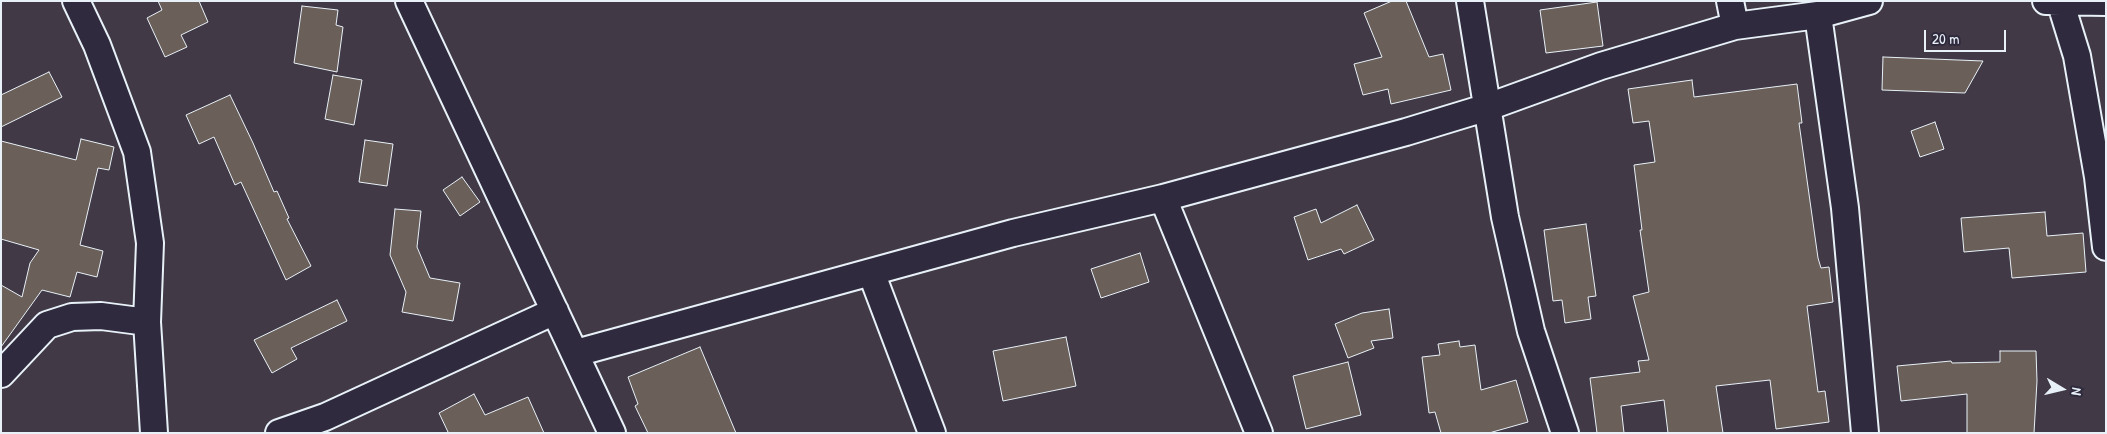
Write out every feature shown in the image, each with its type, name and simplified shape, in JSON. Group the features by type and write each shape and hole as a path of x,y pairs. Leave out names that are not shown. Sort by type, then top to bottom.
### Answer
{"street":[{"path":"76,1 96,45 137,152 150,243 147,322 154,433"},
{"path":"409,1 612,433"},
{"path":"1470,1 1505,217 1531,331 1565,433"},
{"path":"1730,1 1735,26"},
{"path":"576,353 1013,233 1163,198 1488,107 1601,66 1735,26 1818,15 1869,1"},
{"path":"2106,2 2056,2 2077,56 2098,177 2106,248"},
{"path":"1818,15 1845,208 1866,433"},
{"path":"1163,198 1259,433"},
{"path":"872,272 932,433"},
{"path":"279,433 325,417 555,311"},
{"path":"1,374 47,325 72,317 101,316 147,322"}],"building":[{"path":"158,1 199,1 208,22 181,35 187,47 165,57 147,18 162,10"},
{"path":"1392,1 1406,1 1429,57 1443,54 1451,90 1391,104 1388,89 1363,95 1354,64 1382,57 1364,13"},
{"path":"1597,2 1603,46 1546,53 1540,10"},
{"path":"302,6 338,10 336,25 343,27 337,72 294,63"},
{"path":"1883,57 1983,61 1965,93 1882,90"},
{"path":"49,72 62,97 1,127 1,95"},
{"path":"333,75 362,80 354,125 325,119"},
{"path":"1692,80 1694,97 1797,84 1802,123 1799,123 1818,258 1821,268 1829,267 1833,302 1807,306 1818,392 1825,391 1829,422 1776,429 1770,380 1716,386 1723,433 1668,433 1664,400 1621,406 1624,433 1597,433 1590,378 1640,372 1638,361 1649,360 1633,296 1649,292 1640,230 1642,230 1634,165 1655,162 1649,121 1633,123 1628,89"},
{"path":"230,95 274,192 277,191 289,218 287,219 311,266 286,280 241,182 235,185 214,137 199,144 186,115"},
{"path":"1935,122 1944,149 1920,157 1911,131"},
{"path":"81,139 114,147 109,170 98,168 80,245 103,251 97,277 77,272 70,297 42,290 1,347 1,285 22,297 30,263 39,250 1,239 1,141 76,160"},
{"path":"365,140 393,144 387,186 359,182"},
{"path":"462,177 480,202 460,216 443,190"},
{"path":"1357,205 1374,240 1344,254 1341,249 1308,260 1294,217 1316,209 1321,223"},
{"path":"395,209 421,211 417,247 430,278 460,283 453,321 402,312 406,292 390,255"},
{"path":"2045,212 2047,236 2083,233 2086,272 2012,278 2009,248 1964,252 1961,218"},
{"path":"1586,224 1596,296 1588,297 1591,319 1565,323 1562,300 1553,301 1544,230"},
{"path":"1140,253 1149,282 1101,298 1091,269"},
{"path":"337,300 347,321 291,348 297,359 272,373 254,340"},
{"path":"1389,309 1393,338 1371,341 1374,348 1348,358 1335,324 1362,313"},
{"path":"1066,337 1076,386 1003,401 993,351"},
{"path":"1459,341 1460,347 1475,345 1481,390 1516,380 1528,422 1489,433 1441,433 1435,412 1429,413 1422,357 1440,355 1438,344"},
{"path":"700,347 736,433 648,433 635,406 638,404 628,377"},
{"path":"2000,351 2036,351 2037,381 2034,433 1967,433 1967,394 1901,401 1897,366 1951,361 1952,363 2000,362"},
{"path":"1348,362 1361,415 1306,429 1293,376"},
{"path":"474,394 485,415 528,397 544,433 446,433 448,432 439,413"}]}
